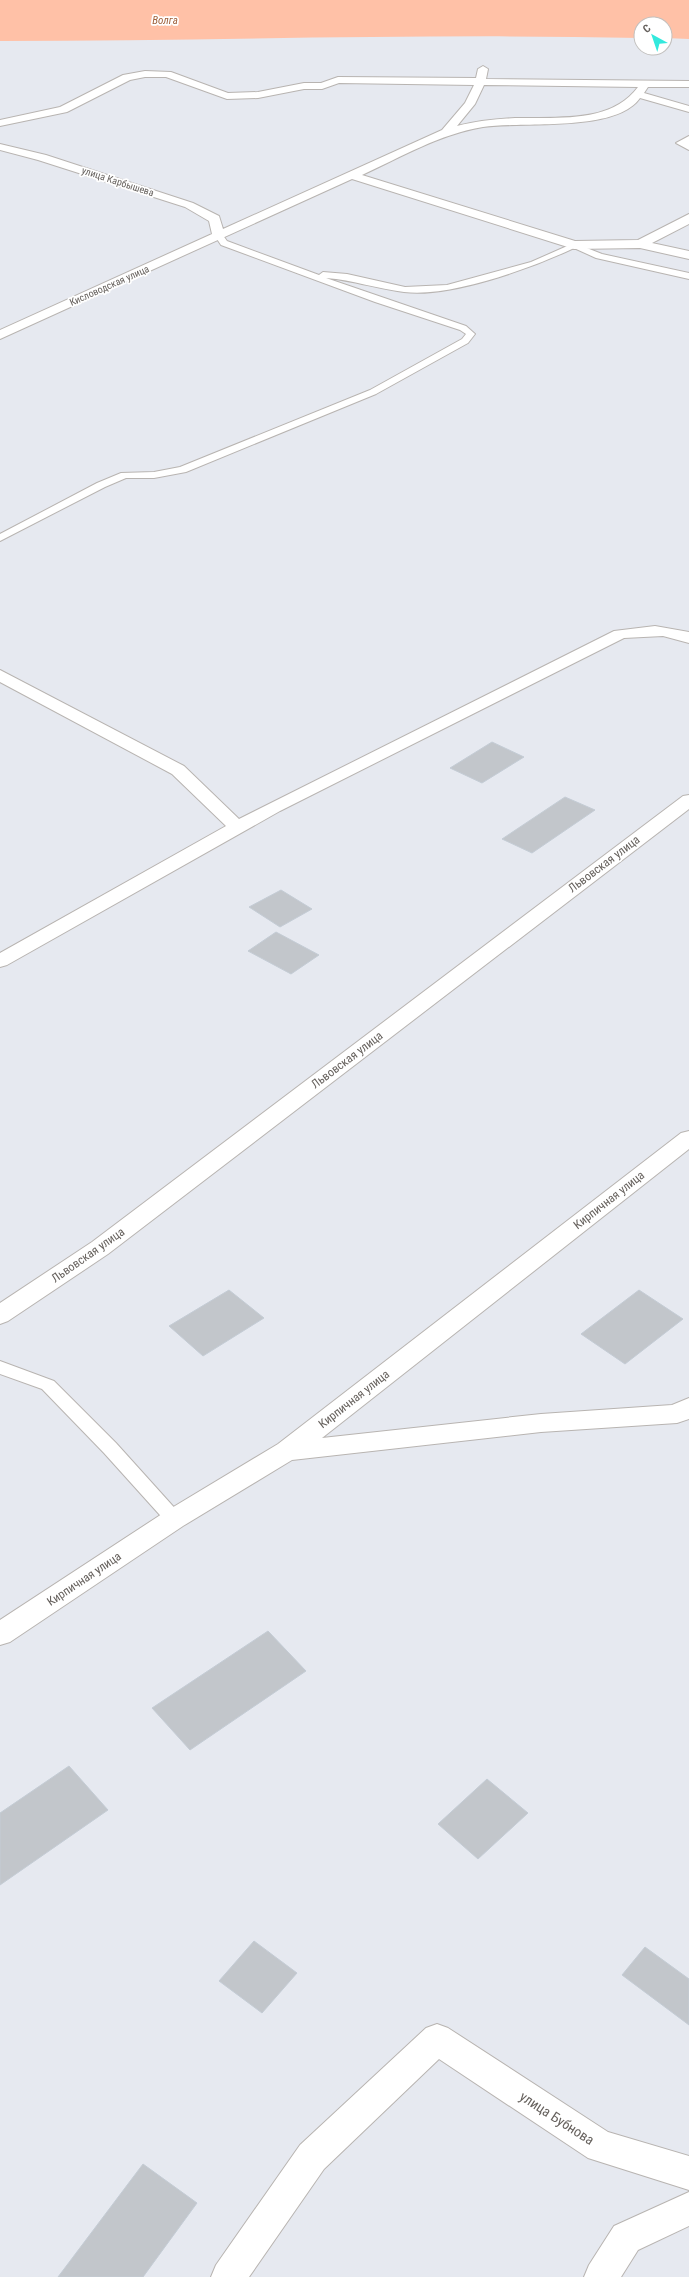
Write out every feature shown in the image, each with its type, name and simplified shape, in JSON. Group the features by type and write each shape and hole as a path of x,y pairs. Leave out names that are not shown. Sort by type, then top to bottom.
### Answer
{"street":[{"path":"446,132 474,100 481,83 483,69"},
{"path":"0,123 63,110 127,77 144,74 167,74 228,96 258,95 304,86 322,86 338,80 481,83 689,84"},
{"path":"446,132 495,122 528,120 563,121 598,116 622,108 640,95 645,84"},
{"path":"640,95 689,109"},
{"name":"Кисловодская улица","path":"0,335 446,132"},
{"path":"689,139 682,143 689,147"},
{"name":"улица Карбышева","path":"0,147 42,157 188,205 216,219 219,236"},
{"path":"351,175 574,245 640,244 687,253"},
{"path":"640,244 678,226 689,218"},
{"path":"0,961 238,828 620,634 651,629 677,633 689,638"},
{"path":"0,675 178,770 238,828"},
{"name":"Львовская улица","path":"0,1315 100,1248 689,800"},
{"name":"Кирпичная улица","path":"0,1634 174,1519 287,1451 689,1138"},
{"path":"287,1451 541,1423 677,1414 689,1407"},
{"name":"улица Бубнова","path":"228,2277 312,2157 437,2039 600,2146 689,2173"},
{"path":"601,2277 626,2238 689,2209"}],"lane":[{"path":"0,538 100,485 125,475 154,475 182,470 373,392 465,341 471,334 463,328 306,274 224,243 219,236"},
{"path":"306,274 348,277 405,290 447,288 534,264 574,245 599,256 689,276"},
{"path":"0,1368 48,1385 110,1448 174,1519"}],"water":[{"name":"Волга","path":"0,0 689,0 689,39 673,38 673,16 633,16 633,38 481,36 0,41"}],"building":[{"path":"492,742 524,757 482,783 450,768"},
{"path":"565,797 595,810 532,853 502,839"},
{"path":"281,890 312,909 280,927 249,907"},
{"path":"276,932 319,955 291,974 248,951"},
{"path":"229,1290 264,1318 203,1356 169,1326"},
{"path":"639,1290 683,1319 625,1364 581,1334"},
{"path":"268,1631 306,1671 190,1750 152,1708"},
{"path":"69,1766 108,1810 0,1885 0,1813"},
{"path":"487,1779 528,1813 478,1859 438,1824"},
{"path":"254,1941 297,1973 262,2013 219,1981"},
{"path":"645,1947 689,1979 689,2025 622,1975"},
{"path":"143,2164 197,2203 143,2277 58,2277"}]}
